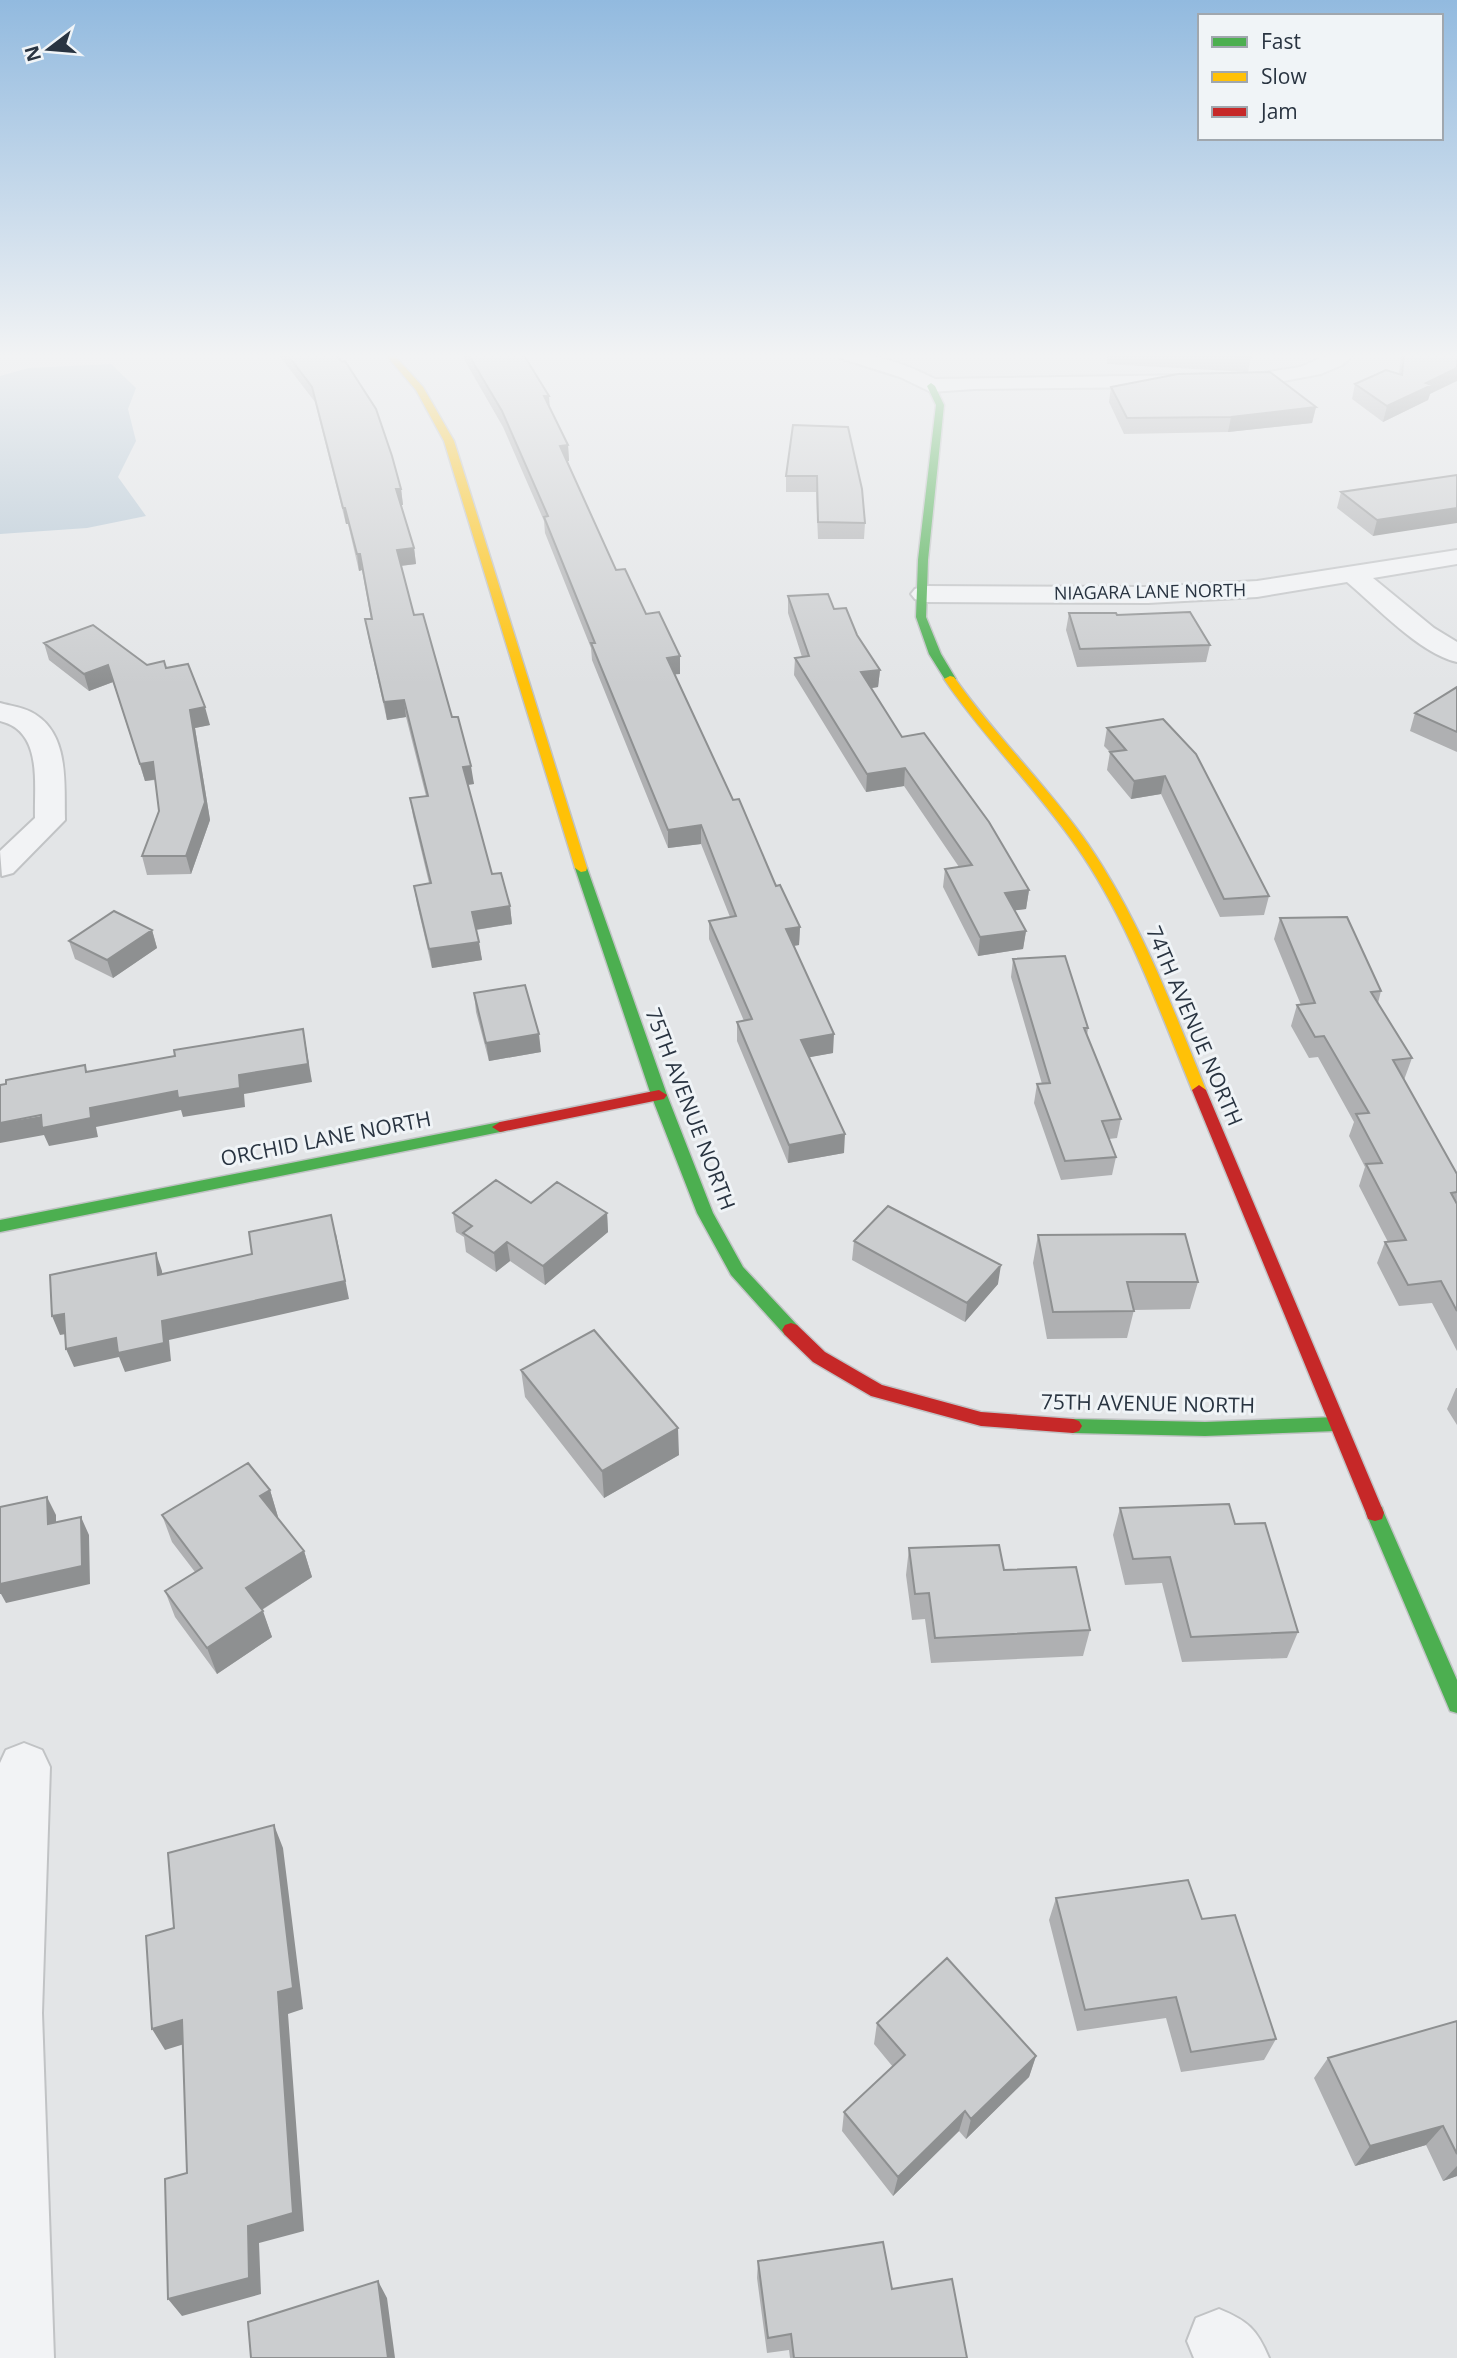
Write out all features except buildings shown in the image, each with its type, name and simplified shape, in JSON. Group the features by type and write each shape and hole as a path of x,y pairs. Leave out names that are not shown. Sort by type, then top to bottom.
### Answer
{"street":[{"name":"75TH AVENUE NORTH","path":"456,464 598,923 659,1095 705,1213 737,1271 777,1317 819,1357 877,1391 981,1419 1063,1426 1205,1429 1336,1423"},
{"name":"74TH AVENUE NORTH","path":"934,464 923,560 924,594 921,617 935,654 960,694 1082,845 1118,903 1149,967 1336,1423 1457,1703"},
{"name":"NIAGARA LANE NORTH","path":"924,594 1161,595 1257,589 1457,557"},
{"path":"1353,575 1425,634 1457,654"},
{"path":"0,712 10,713 34,724 45,740 50,820 2,866"},
{"name":"ORCHID LANE NORTH","path":"0,1226 659,1095"},
{"path":"22,2358 13,2013 24,1767"}],"water":[{"path":"0,464 124,464 118,477 146,516 87,528 0,534"}],"traffic: fast":[{"path":"934,464 923,560 921,617 935,654 950,679"},
{"path":"581,868 659,1095 705,1213 737,1271 791,1330"},
{"path":"0,1226 500,1127"},
{"path":"1073,1426 1205,1429 1336,1424"},
{"path":"1375,1513 1457,1704"}],"traffic: slow":[{"path":"456,464 581,868"},
{"path":"950,679 981,722 1066,824 1101,874 1133,933 1199,1090"}],"traffic: jam":[{"path":"1199,1090 1375,1513"},
{"path":"500,1127 659,1095"},
{"path":"791,1330 819,1357 877,1391 981,1419 1073,1426"}]}
